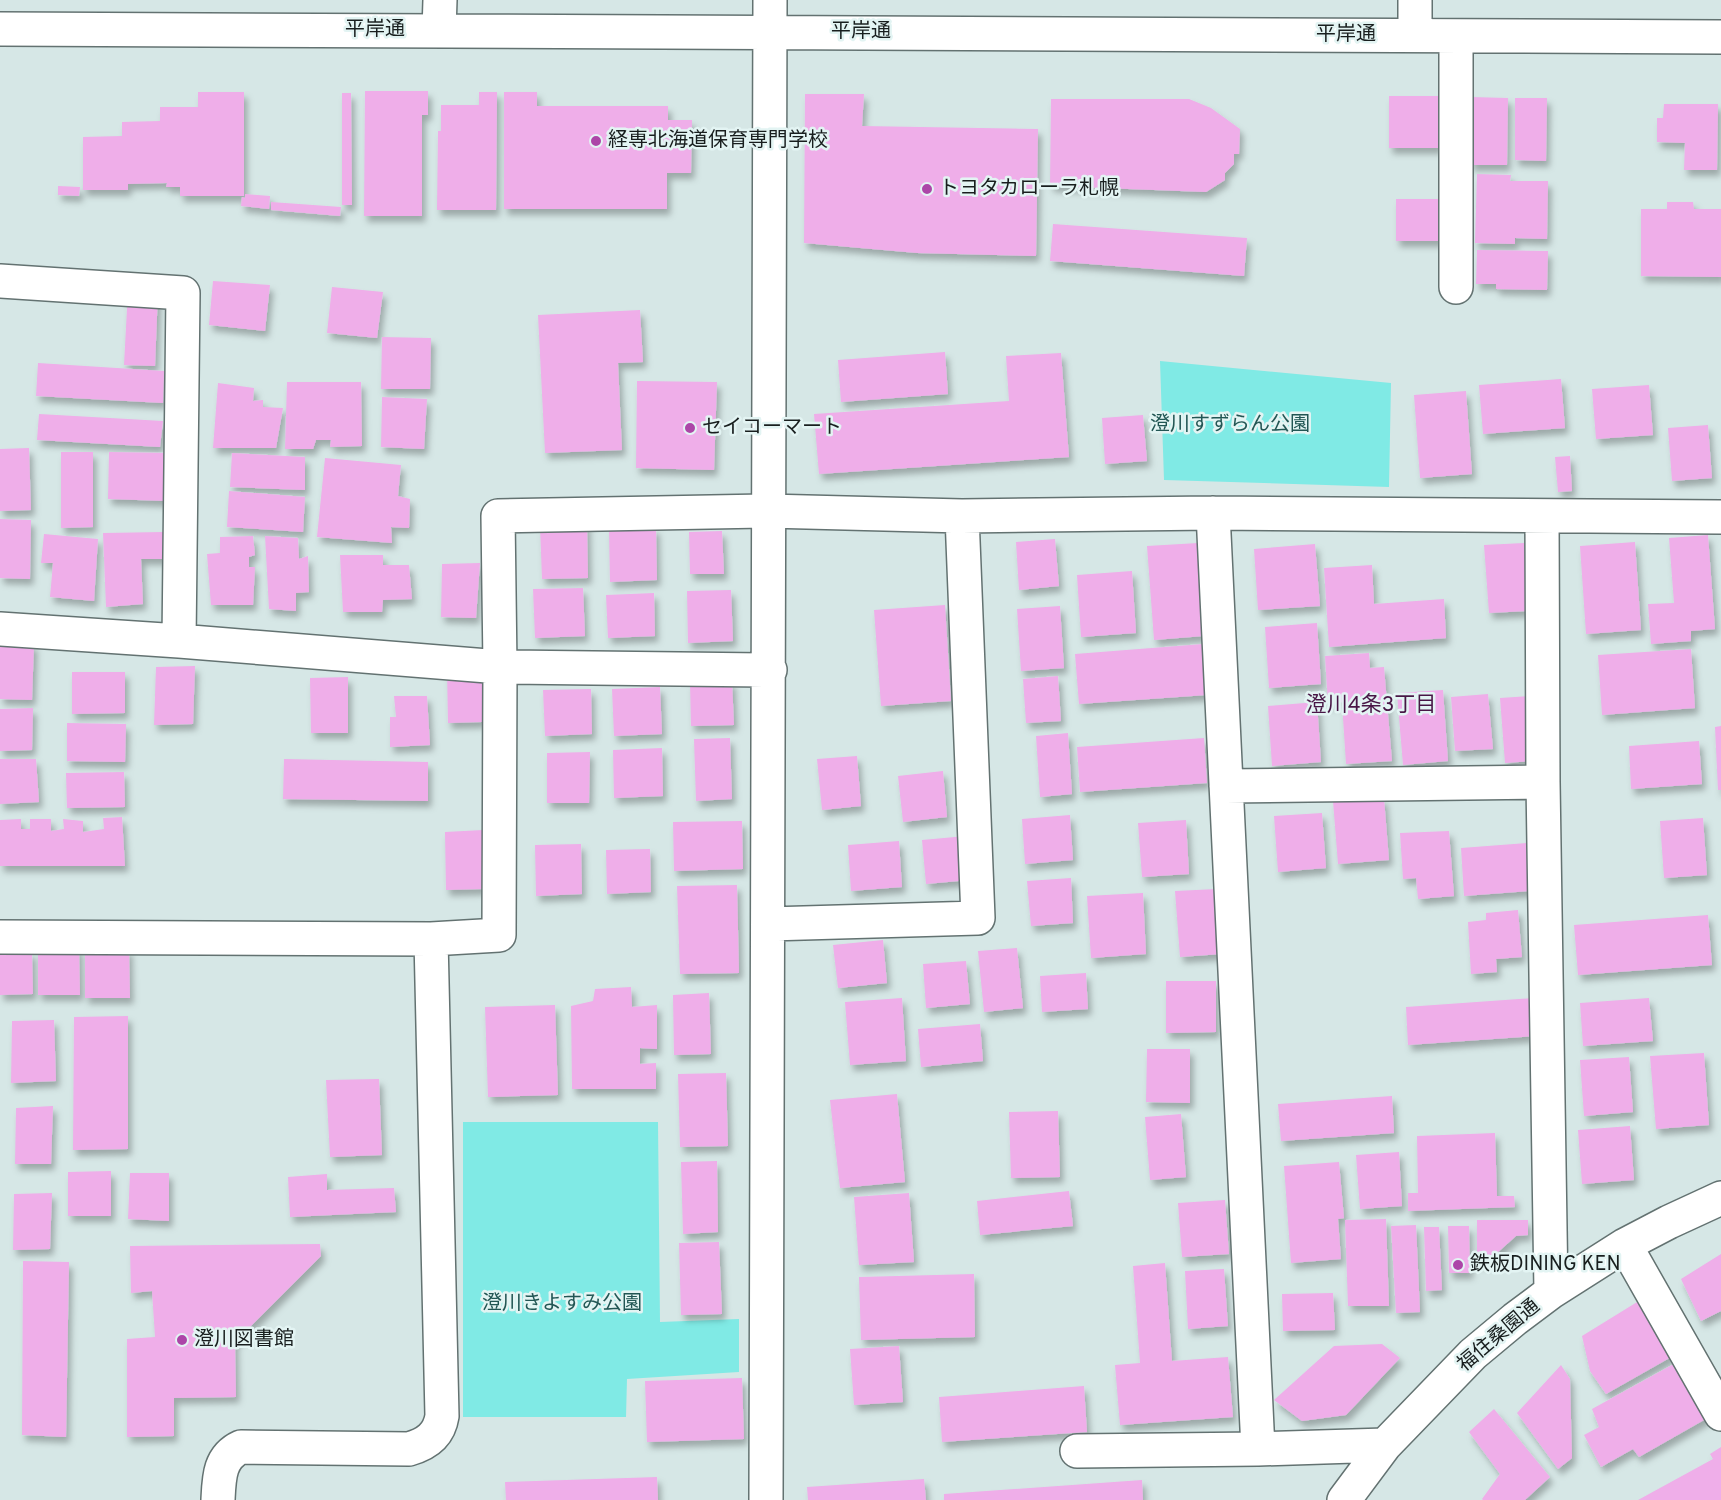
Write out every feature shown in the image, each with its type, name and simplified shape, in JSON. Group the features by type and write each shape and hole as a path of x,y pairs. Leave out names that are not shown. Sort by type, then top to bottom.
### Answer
{"street":[{"path":"1415,0 1415,35"},
{"name":"平岸通","path":"0,29 440,15 770,16 1456,36 1721,37"},
{"path":"766,1500 770,16"},
{"path":"1456,36 1456,287"},
{"path":"0,281 183,293 179,641"},
{"path":"0,937 431,939 499,935 501,667 498,516 768,511 962,516 1213,513 1721,517"},
{"path":"1213,513 1258,1449"},
{"path":"769,924 978,918 962,516"},
{"path":"1542,516 1543,782 1551,1292"},
{"path":"0,629 501,667 770,670"},
{"path":"1226,786 1543,782"},
{"path":"218,1500 222,1464 228,1456 241,1447 409,1449 429,1440 441,1425 431,939"},
{"name":"福住桑園通","path":"1344,1500 1384,1445 1473,1354 1551,1292 1625,1245 1721,1198"},
{"path":"1625,1245 1721,1414"},
{"path":"1077,1451 1384,1445"}],"green space":[{"name":"澄川すずらん公園","path":"1160,361 1391,383 1389,487 1164,480"},
{"name":"澄川きよすみ公園","path":"463,1122 658,1122 660,1322 739,1319 739,1372 627,1379 626,1417 463,1417"}],"building":[{"path":"365,91 428,91 428,115 422,115 422,216 364,216"},
{"path":"198,92 244,92 244,196 180,196 180,187 166,187 167,183 128,184 128,190 83,190 83,137 122,136 122,122 160,121 160,107 198,107"},
{"path":"479,92 497,92 496,210 437,210 438,131 441,131 441,105 479,105"},
{"path":"504,92 537,92 537,106 668,106 668,120 692,120 691,173 667,173 667,209 504,209"},
{"path":"342,93 351,93 352,205 342,205"},
{"path":"805,94 864,94 862,126 1038,129 1036,256 917,253 804,243"},
{"path":"1389,96 1439,96 1439,148 1389,148"},
{"path":"1471,97 1508,98 1507,165 1470,165"},
{"path":"1515,98 1547,98 1546,161 1515,160"},
{"path":"1051,99 1189,99 1211,108 1240,129 1239,154 1234,154 1234,164 1225,173 1225,180 1206,192 1050,186"},
{"path":"1664,104 1718,104 1717,170 1684,170 1685,143 1657,142 1657,118 1663,118"},
{"path":"1477,174 1511,175 1510,181 1548,181 1547,239 1515,238 1515,244 1475,243"},
{"path":"58,186 80,187 79,196 58,195"},
{"path":"245,194 270,196 269,209 241,206 242,197 245,198"},
{"path":"1396,199 1440,199 1440,241 1396,241"},
{"path":"271,202 341,207 340,216 271,210"},
{"path":"1667,202 1693,202 1694,209 1721,209 1721,277 1641,276 1641,209 1667,209"},
{"path":"1053,224 1247,238 1244,276 1050,261"},
{"path":"1477,250 1548,251 1547,290 1496,289 1496,284 1476,284"},
{"path":"213,281 270,285 265,331 209,325"},
{"path":"332,287 383,292 377,338 327,333"},
{"path":"128,290 158,292 155,366 124,365"},
{"path":"640,310 643,362 618,363 622,450 545,453 538,315"},
{"path":"382,337 431,338 430,389 381,389"},
{"path":"945,352 948,394 841,402 838,360"},
{"path":"1061,353 1069,457 819,474 814,414 1009,401 1006,356"},
{"path":"38,363 164,371 163,403 36,396"},
{"path":"1561,379 1565,428 1483,434 1479,385"},
{"path":"637,381 717,382 714,470 636,468"},
{"path":"287,382 361,382 362,446 330,447 331,440 316,440 313,449 285,449"},
{"path":"218,383 254,388 253,401 263,400 263,407 283,408 276,448 213,448"},
{"path":"1649,385 1653,435 1596,439 1592,389"},
{"path":"1466,391 1472,474 1420,478 1414,395"},
{"path":"382,397 427,399 424,449 381,447"},
{"path":"39,414 163,421 160,447 37,440"},
{"path":"1143,415 1147,461 1105,464 1102,418"},
{"path":"1708,425 1712,478 1672,481 1668,428"},
{"path":"29,448 31,510 0,511 0,449"},
{"path":"61,452 93,452 93,527 61,528"},
{"path":"109,452 168,453 166,501 108,499"},
{"path":"232,453 305,457 305,490 230,487"},
{"path":"1570,456 1572,491 1558,492 1555,457"},
{"path":"325,458 401,465 398,496 410,499 409,528 391,527 392,543 317,537"},
{"path":"229,491 305,497 303,532 227,527"},
{"path":"0,519 31,520 30,579 0,578"},
{"path":"587,523 588,578 542,579 540,525"},
{"path":"656,528 657,580 610,582 609,529"},
{"path":"722,531 724,574 690,574 689,532"},
{"path":"164,532 166,559 141,559 143,604 106,607 103,533"},
{"path":"44,534 98,539 94,601 50,597 53,563 41,563"},
{"path":"1708,535 1715,629 1691,631 1691,641 1651,644 1648,604 1674,603 1669,538"},
{"path":"253,536 255,555 249,557 249,567 255,567 253,605 211,605 207,554 220,553 220,537"},
{"path":"265,536 298,538 299,559 308,556 309,592 296,593 296,611 269,609"},
{"path":"1055,539 1059,586 1019,590 1016,542"},
{"path":"1635,542 1641,630 1586,634 1580,546"},
{"path":"1198,543 1204,636 1154,640 1147,546"},
{"path":"1524,543 1528,611 1489,613 1484,545"},
{"path":"1315,544 1320,606 1258,610 1254,549"},
{"path":"340,555 383,555 383,565 409,565 412,599 383,600 382,612 343,612"},
{"path":"480,563 476,618 441,617 442,564"},
{"path":"1372,565 1374,604 1444,599 1446,638 1329,647 1324,568"},
{"path":"1132,571 1136,633 1081,637 1077,575"},
{"path":"583,588 585,636 535,638 533,589"},
{"path":"731,590 733,641 688,643 687,591"},
{"path":"654,593 655,636 608,638 606,595"},
{"path":"945,605 951,701 881,706 874,610"},
{"path":"1060,606 1064,668 1021,671 1017,609"},
{"path":"1317,623 1321,684 1269,688 1265,627"},
{"path":"0,643 34,644 32,700 0,699"},
{"path":"1203,644 1207,695 1079,704 1075,654"},
{"path":"1691,649 1695,708 1602,715 1598,655"},
{"path":"1369,653 1370,668 1384,667 1392,761 1346,764 1342,702 1328,704 1325,656"},
{"path":"195,666 193,724 154,725 156,667"},
{"path":"447,669 482,670 482,722 448,723"},
{"path":"72,672 125,672 125,713 72,714"},
{"path":"1058,676 1061,721 1026,723 1023,679"},
{"path":"348,677 348,733 311,733 310,678"},
{"path":"732,681 734,725 691,726 690,682"},
{"path":"660,687 662,734 614,736 612,689"},
{"path":"591,689 592,734 545,736 543,690"},
{"path":"1443,690 1448,761 1403,765 1397,693"},
{"path":"1488,694 1493,749 1455,751 1451,697"},
{"path":"394,696 427,696 430,745 390,747 390,717 396,717"},
{"path":"1530,696 1534,761 1505,763 1500,698"},
{"path":"1317,702 1321,762 1272,766 1268,706"},
{"path":"33,708 32,750 0,751 0,709"},
{"path":"67,723 126,724 125,762 67,761"},
{"path":"1721,726 1721,790 1718,790 1715,727"},
{"path":"1068,733 1072,794 1040,797 1036,736"},
{"path":"730,738 732,799 696,801 694,739"},
{"path":"1204,738 1207,783 1080,792 1077,747"},
{"path":"1699,741 1702,784 1631,789 1629,746"},
{"path":"662,748 663,796 614,798 613,750"},
{"path":"590,752 589,803 547,803 547,753"},
{"path":"857,756 861,806 822,810 817,759"},
{"path":"0,759 36,759 39,802 0,804"},
{"path":"284,759 428,762 428,801 283,799"},
{"path":"943,771 947,817 903,822 898,776"},
{"path":"124,772 125,807 67,808 66,773"},
{"path":"1384,798 1389,860 1338,864 1333,801"},
{"path":"1322,813 1326,868 1278,872 1274,816"},
{"path":"1070,815 1073,860 1025,864 1022,819"},
{"path":"122,817 125,866 0,866 0,820 21,819 21,829 30,829 30,819 51,819 51,831 64,829 63,819 83,821 83,832 104,829 103,818"},
{"path":"1703,818 1707,875 1664,878 1660,821"},
{"path":"1186,820 1189,874 1142,877 1138,823"},
{"path":"742,821 743,869 674,871 673,822"},
{"path":"483,830 483,889 446,890 445,832"},
{"path":"1449,831 1454,896 1418,899 1416,878 1403,879 1400,833"},
{"path":"966,836 970,880 926,884 922,840"},
{"path":"899,841 902,887 851,891 848,845"},
{"path":"1527,843 1530,891 1464,896 1461,848"},
{"path":"581,844 582,894 536,896 535,845"},
{"path":"650,849 651,892 607,894 606,850"},
{"path":"1071,878 1073,923 1031,926 1027,881"},
{"path":"737,885 739,973 680,974 677,886"},
{"path":"1217,889 1222,954 1180,957 1175,891"},
{"path":"1143,893 1146,954 1091,958 1087,896"},
{"path":"1518,910 1522,957 1496,959 1497,972 1471,974 1468,922 1486,920 1486,913"},
{"path":"1708,915 1712,965 1578,975 1574,925"},
{"path":"883,940 887,983 838,988 833,945"},
{"path":"79,947 80,995 38,995 38,948"},
{"path":"1017,948 1023,1008 984,1012 978,951"},
{"path":"129,949 130,998 85,998 85,950"},
{"path":"0,951 32,952 33,994 0,995"},
{"path":"966,961 970,1004 926,1008 923,964"},
{"path":"1086,973 1088,1009 1042,1012 1040,976"},
{"path":"1166,981 1216,981 1216,1032 1166,1033"},
{"path":"631,987 632,1007 657,1005 657,1049 640,1048 640,1064 656,1063 656,1089 572,1089 571,1006 593,1001 595,989"},
{"path":"709,993 711,1054 674,1055 673,995"},
{"path":"902,998 906,1061 850,1065 845,1002"},
{"path":"1534,998 1536,1036 1408,1045 1406,1007"},
{"path":"1649,998 1653,1041 1583,1046 1580,1003"},
{"path":"555,1005 558,1095 488,1097 485,1007"},
{"path":"128,1016 128,1149 73,1150 74,1017"},
{"path":"54,1020 56,1081 11,1083 12,1021"},
{"path":"980,1024 983,1061 921,1067 918,1029"},
{"path":"1147,1049 1190,1049 1190,1103 1146,1102"},
{"path":"1704,1053 1709,1125 1656,1129 1650,1056"},
{"path":"1629,1057 1633,1112 1584,1116 1580,1060"},
{"path":"726,1073 728,1146 680,1147 678,1074"},
{"path":"379,1079 382,1155 330,1157 326,1080"},
{"path":"897,1094 905,1182 840,1188 830,1100"},
{"path":"1392,1096 1394,1133 1281,1141 1278,1104"},
{"path":"53,1106 51,1164 15,1164 16,1108"},
{"path":"1058,1111 1060,1177 1011,1178 1009,1112"},
{"path":"1181,1114 1186,1177 1150,1180 1145,1117"},
{"path":"1630,1126 1634,1180 1582,1184 1578,1130"},
{"path":"1495,1133 1497,1196 1514,1196 1515,1207 1408,1211 1408,1193 1418,1193 1417,1136"},
{"path":"1399,1152 1402,1206 1360,1209 1356,1155"},
{"path":"717,1161 718,1232 683,1234 681,1162"},
{"path":"1339,1162 1344,1218 1338,1219 1341,1259 1291,1263 1284,1166"},
{"path":"111,1171 111,1216 68,1216 68,1172"},
{"path":"130,1173 169,1173 169,1221 128,1219"},
{"path":"327,1174 327,1190 394,1188 396,1212 290,1217 288,1177"},
{"path":"1069,1191 1073,1226 980,1235 977,1201"},
{"path":"52,1193 50,1249 13,1250 14,1194"},
{"path":"909,1193 914,1262 859,1265 854,1197"},
{"path":"1225,1200 1229,1254 1182,1257 1178,1203"},
{"path":"1386,1219 1389,1306 1348,1306 1345,1220"},
{"path":"1477,1220 1528,1220 1528,1235 1516,1236 1487,1262 1477,1262"},
{"path":"1416,1225 1420,1312 1396,1313 1391,1226"},
{"path":"1448,1226 1469,1226 1470,1273 1449,1273"},
{"path":"1424,1227 1439,1227 1442,1290 1426,1291"},
{"path":"719,1242 722,1314 681,1315 679,1243"},
{"name":"澄川図書館","path":"320,1244 321,1256 235,1342 236,1397 174,1398 174,1436 127,1437 127,1339 155,1337 152,1291 131,1293 130,1246"},
{"path":"1721,1254 1721,1311 1701,1321 1681,1279"},
{"path":"23,1261 69,1262 66,1437 22,1435"},
{"path":"1165,1263 1172,1361 1228,1357 1233,1417 1120,1425 1115,1365 1140,1363 1133,1266"},
{"path":"1224,1269 1228,1326 1188,1329 1185,1271"},
{"path":"974,1274 975,1337 861,1340 859,1277"},
{"path":"1333,1293 1335,1330 1283,1331 1282,1294"},
{"path":"1642,1299 1673,1356 1606,1394 1590,1371 1582,1336"},
{"path":"1382,1344 1400,1358 1346,1415 1302,1421 1274,1400 1334,1346"},
{"path":"899,1346 903,1402 854,1405 850,1349"},
{"path":"1681,1360 1711,1416 1639,1457 1633,1449 1601,1467 1584,1435 1599,1427 1592,1409"},
{"path":"1561,1365 1570,1379 1572,1458 1558,1469 1517,1413"},
{"path":"742,1378 744,1439 647,1442 645,1381"},
{"path":"1084,1386 1087,1432 942,1442 939,1397"},
{"path":"1494,1409 1550,1477 1525,1500 1482,1499 1500,1474 1469,1432"},
{"path":"1721,1447 1721,1500 1638,1500 1713,1459 1710,1454"},
{"path":"657,1477 658,1500 506,1500 505,1482"},
{"path":"924,1479 926,1500 808,1500 807,1487"},
{"path":"1142,1480 1143,1500 944,1500 944,1494"}],"place":[{"name":"経専北海道保育専門学校","path":"596,141"},
{"name":"トヨタカローラ札幌","path":"927,189"},
{"name":"セイコーマート","path":"690,428"},
{"name":"鉄板DINING KEN","path":"1458,1265"},
{"name":"澄川図書館","path":"182,1340"}],"district":[{"name":"澄川4条3丁目","path":"1371,705"}]}
